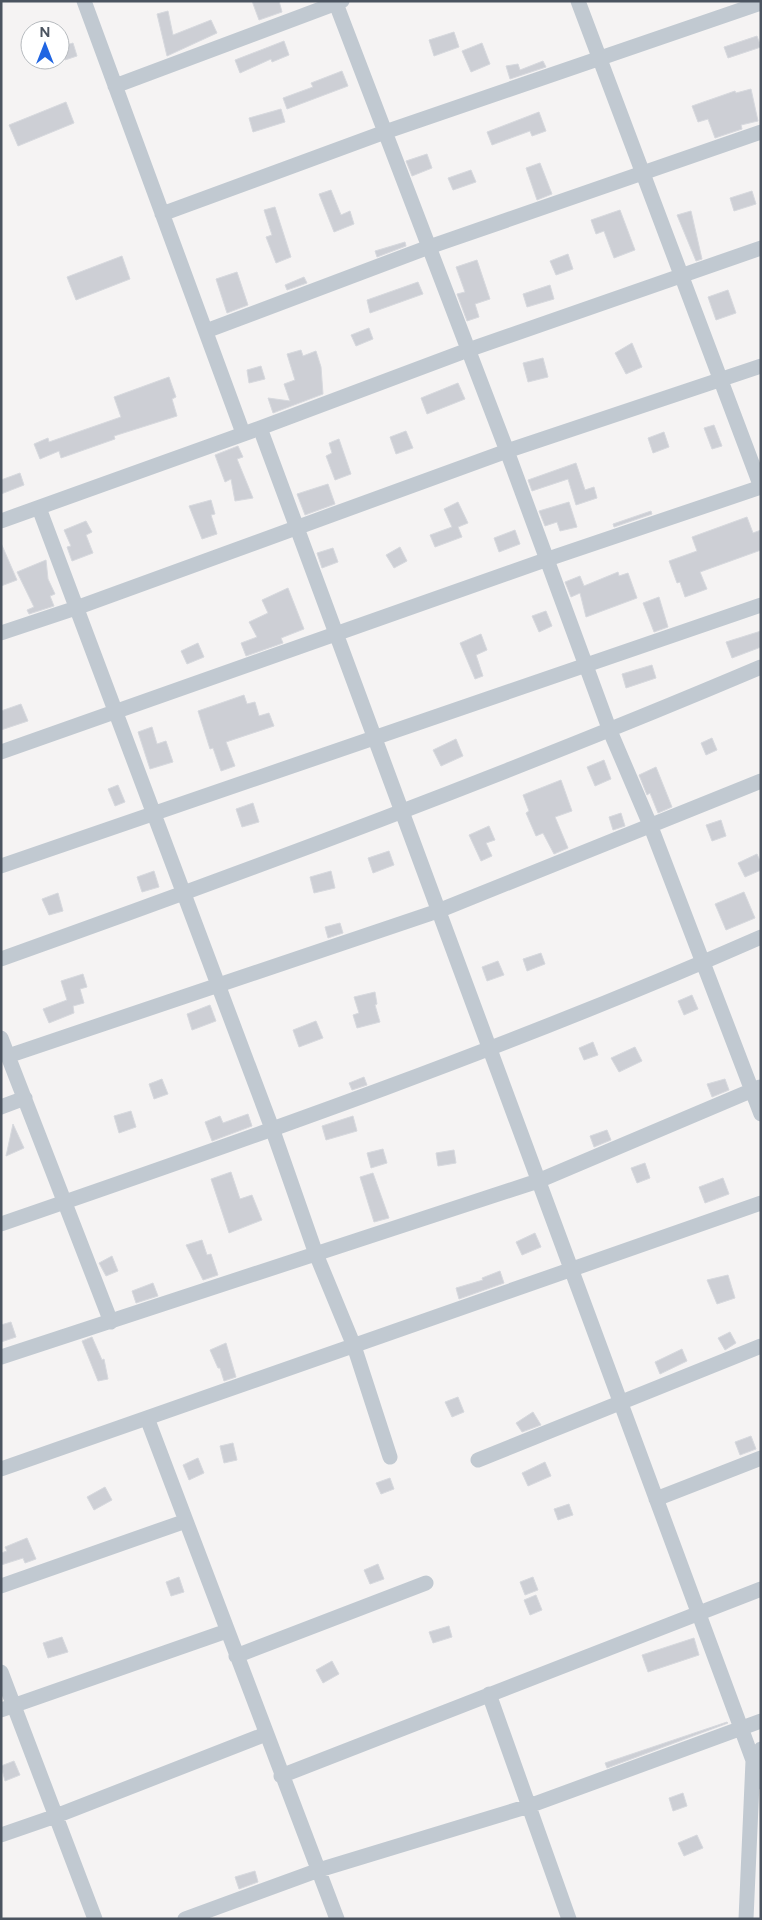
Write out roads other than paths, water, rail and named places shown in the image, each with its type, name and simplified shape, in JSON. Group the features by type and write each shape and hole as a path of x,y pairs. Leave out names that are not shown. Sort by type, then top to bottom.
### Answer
{"street":[{"path":"84,1 243,433"},
{"path":"1,752 548,559 761,487 719,380 578,1"},
{"path":"115,86 337,2 548,559 610,731 651,827 703,962 756,1089 761,1114"},
{"path":"162,214 385,132 600,60 761,3"},
{"path":"206,331 429,247 761,132"},
{"path":"1,521 260,428 468,350 761,248"},
{"path":"1,633 297,529 507,451 761,366"},
{"path":"260,428 741,1729 757,1755 761,1782"},
{"path":"39,508 154,812 182,894 273,1131 316,1254 354,1346 390,1457"},
{"path":"1,866 761,604"},
{"path":"1,959 403,812 610,731 761,667"},
{"path":"8,1056 438,911 651,827 761,781"},
{"path":"1,1224 273,1131 490,1049 761,937"},
{"path":"1,1038 110,1322"},
{"path":"1,1357 538,1181 756,1089"},
{"path":"1,1107 25,1098"},
{"path":"1,1469 761,1203"},
{"path":"478,1460 761,1346"},
{"path":"147,1418 281,1776 337,1919"},
{"path":"656,1499 761,1458"},
{"path":"1,1586 186,1520"},
{"path":"236,1656 426,1583"},
{"path":"281,1776 761,1589"},
{"path":"8,1708 227,1631"},
{"path":"1,1672 8,1708 56,1816 95,1919"},
{"path":"489,1694 569,1919"},
{"path":"185,1919 319,1870 529,1806 761,1722"},
{"path":"1,1834 56,1816 266,1734"},
{"path":"746,1919 757,1755"}]}
